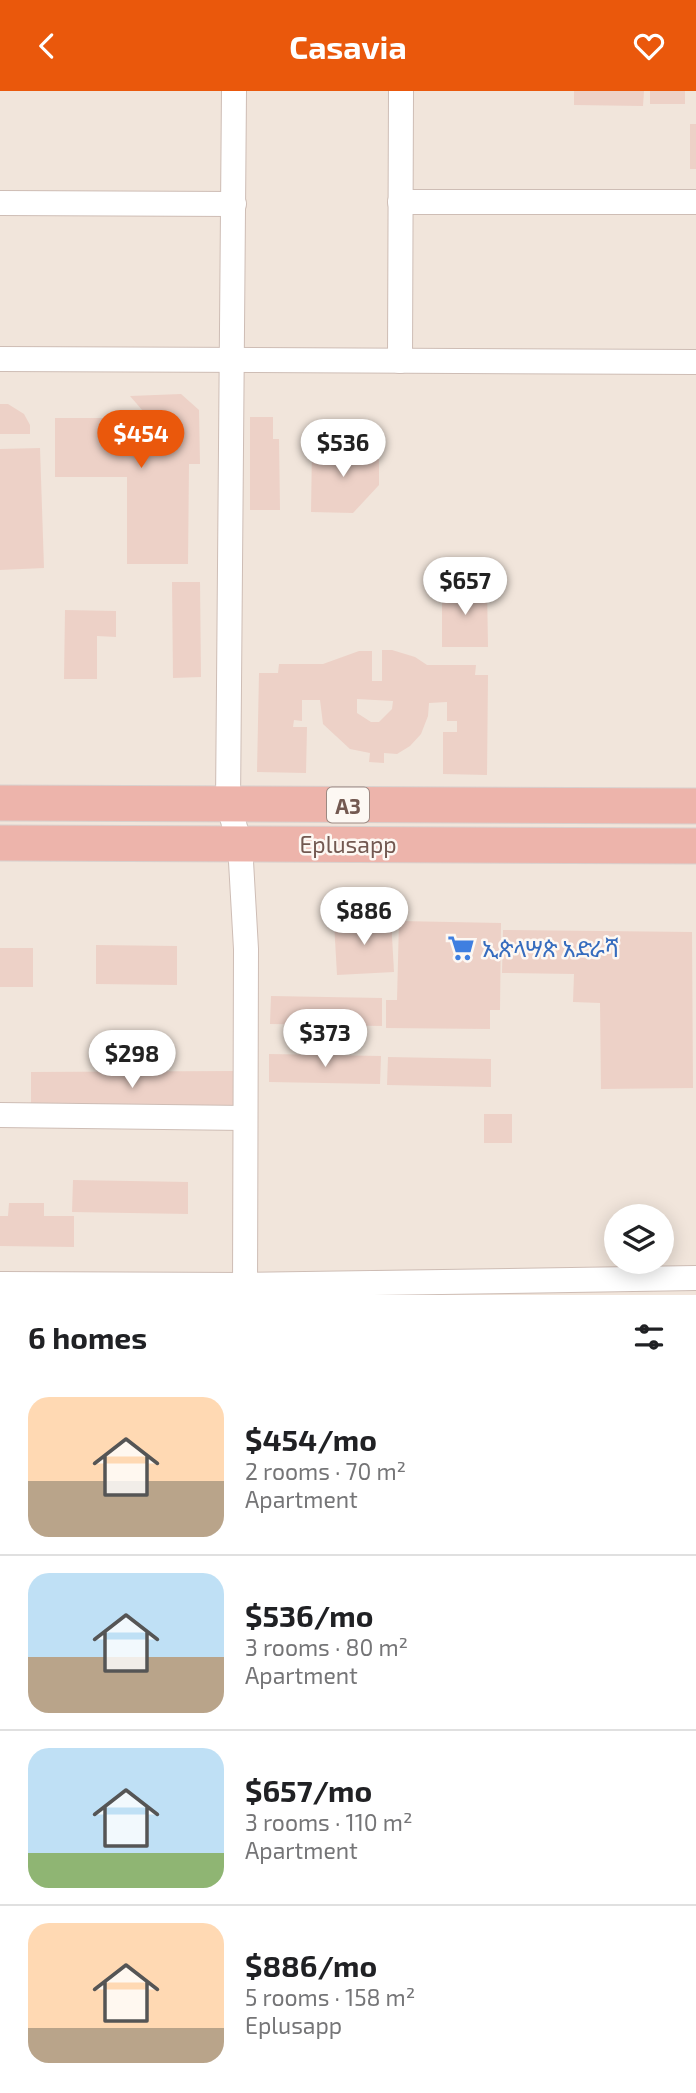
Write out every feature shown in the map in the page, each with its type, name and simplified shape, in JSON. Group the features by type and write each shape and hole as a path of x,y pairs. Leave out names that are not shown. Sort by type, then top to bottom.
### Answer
{"highway":[{"name":"A3","path":"0,803 696,806"},
{"name":"Eplusapp","path":"0,843 696,846"}],"street":[{"path":"234,91 228,804 240,843 246,949 245,1290"},
{"path":"400,361 401,91"},
{"path":"400,202 696,202"},
{"path":"0,203 234,204"},
{"path":"0,359 696,362"},
{"path":"0,1115 245,1118"},
{"path":"0,1284 245,1290 696,1278"}],"shaded area":[{"path":"0,91 696,91 696,1295 0,1295"}],"building":[{"path":"574,91 644,91 643,106 574,105"},
{"path":"650,91 685,91 685,104 650,104"},
{"path":"690,124 696,124 696,169 690,169"},
{"path":"181,394 199,410 200,464 189,464 188,564 127,564 127,477 55,477 55,418 149,418 130,396"},
{"path":"0,404 8,404 24,414 30,425 30,434 0,434"},
{"path":"250,417 273,417 273,439 279,439 280,510 250,510"},
{"path":"40,448 44,568 0,570 0,449"},
{"path":"312,449 379,449 379,485 353,513 311,512"},
{"path":"172,582 200,582 201,677 173,678"},
{"path":"487,586 488,647 442,647 442,587"},
{"path":"65,610 116,611 116,637 97,636 97,679 64,679"},
{"path":"382,650 415,657 427,665 476,665 475,675 488,675 487,775 443,774 443,732 457,732 457,721 447,721 447,702 429,703 428,716 421,734 410,746 397,754 384,753 384,763 369,762 370,753 350,749 323,724 320,700 302,700 302,721 294,720 293,727 307,727 306,773 257,772 259,673 278,673 279,664 323,664 359,651 372,651 372,681 382,681","holes":["357,699 393,701 392,709 379,722 371,722 357,713"]},
{"path":"391,919 394,972 337,975 334,922"},
{"path":"399,921 501,923 500,1010 490,1010 490,1029 386,1028 386,1000 397,1000"},
{"path":"503,930 692,932 693,1088 601,1089 600,1003 573,1002 574,974 502,973"},
{"path":"96,945 177,946 177,985 96,984"},
{"path":"0,948 33,948 33,987 0,987"},
{"path":"271,996 382,998 382,1026 270,1024"},
{"path":"269,1054 381,1056 380,1084 269,1082"},
{"path":"388,1057 491,1059 491,1087 387,1085"},
{"path":"233,1071 233,1108 31,1108 31,1072"},
{"path":"484,1114 512,1114 512,1143 484,1143"},
{"path":"73,1180 188,1182 188,1214 72,1212"},
{"path":"9,1203 44,1203 44,1216 74,1216 74,1247 0,1246 0,1216 8,1216"}],"place":[{"name":"ኢጵላሣጵ አድራሻ","path":"461,948"}]}
